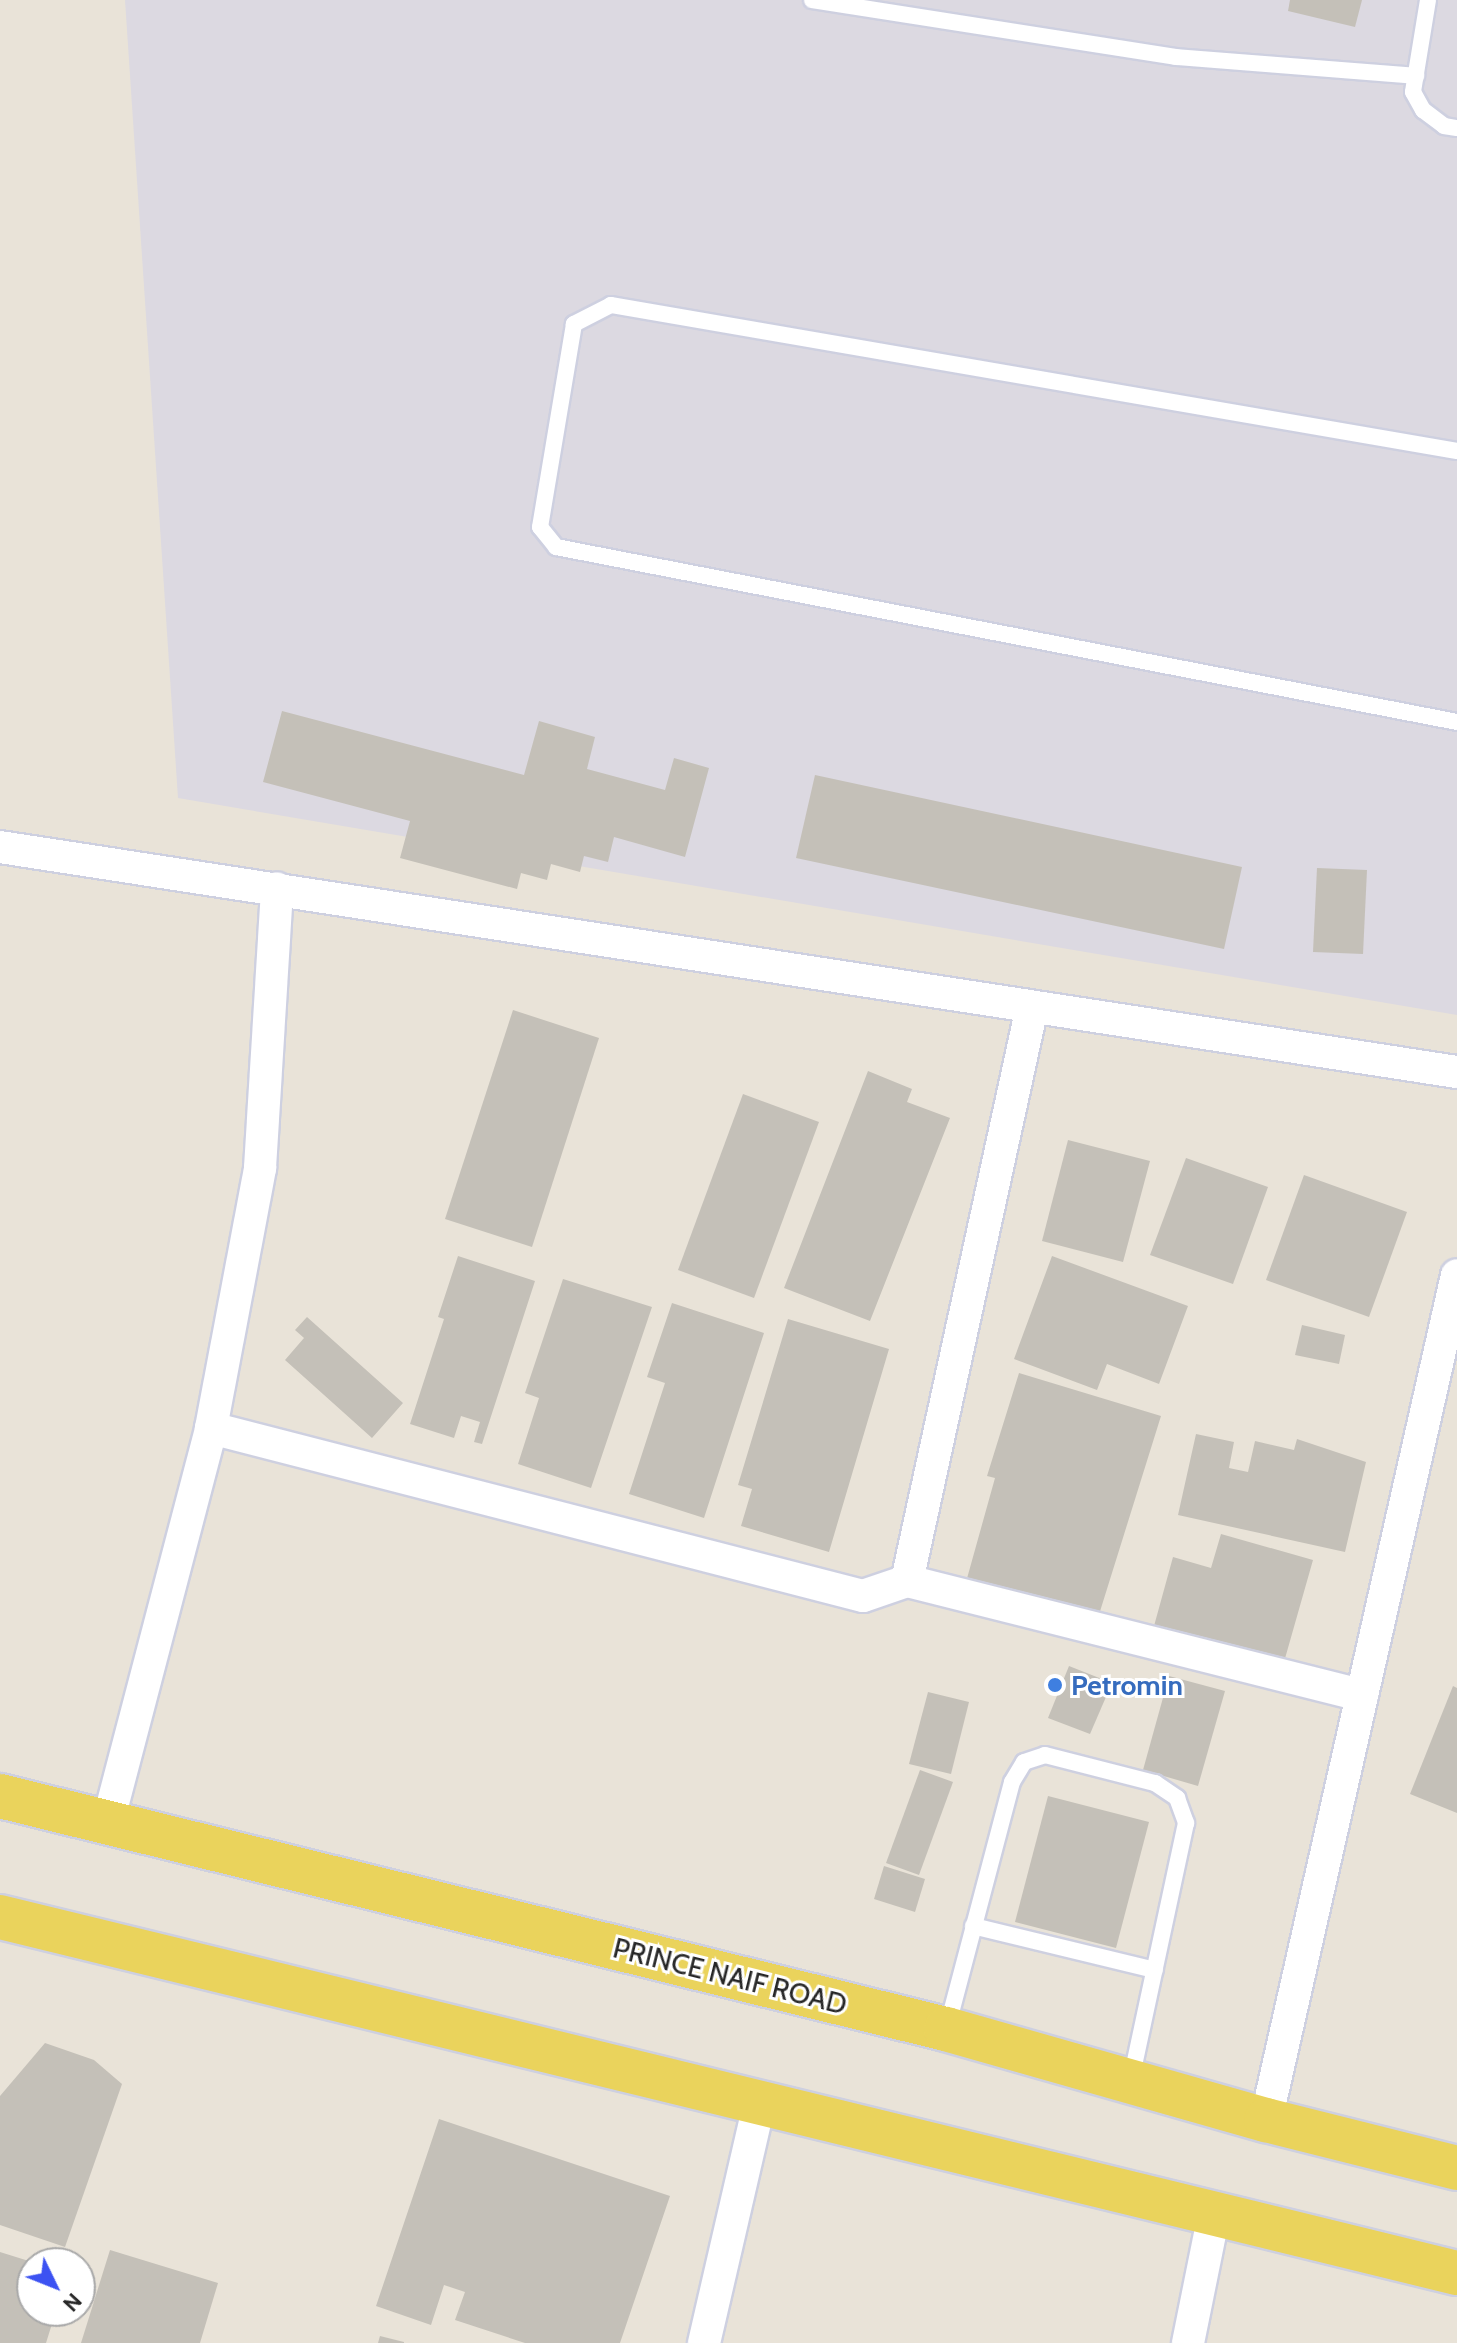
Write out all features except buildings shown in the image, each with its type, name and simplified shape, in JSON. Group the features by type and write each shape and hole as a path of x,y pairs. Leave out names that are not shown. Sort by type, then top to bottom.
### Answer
{"main road":[{"name":"PRINCE NAIF ROAD","path":"0,1796 946,2029 1266,2120 1457,2168"},
{"path":"0,1917 759,2105 1457,2273"}],"street":[{"path":"0,847 1457,1072"},
{"path":"108,1822 211,1428 260,1168 277,889"},
{"path":"907,1581 1032,1007"},
{"path":"1266,2120 1457,1275"},
{"path":"211,1428 863,1596 907,1581 1362,1695"},
{"path":"704,2343 759,2105"},
{"path":"1188,2343 1214,2214"}],"lane":[{"path":"812,0 1176,57 1416,76"},
{"path":"1428,0 1416,76 1416,101 1444,126 1457,128"},
{"path":"1457,451 611,305 574,324 540,527 556,547 1457,722"},
{"path":"946,2029 1012,1782 1024,1762 1045,1755 1155,1783 1177,1798 1186,1823 1131,2082"},
{"path":"973,1926 1155,1970"}],"shaded area":[{"path":"125,0 1457,0 1457,1015 178,798"}],"place":[{"name":"Petromin","path":"1055,1685"}]}
